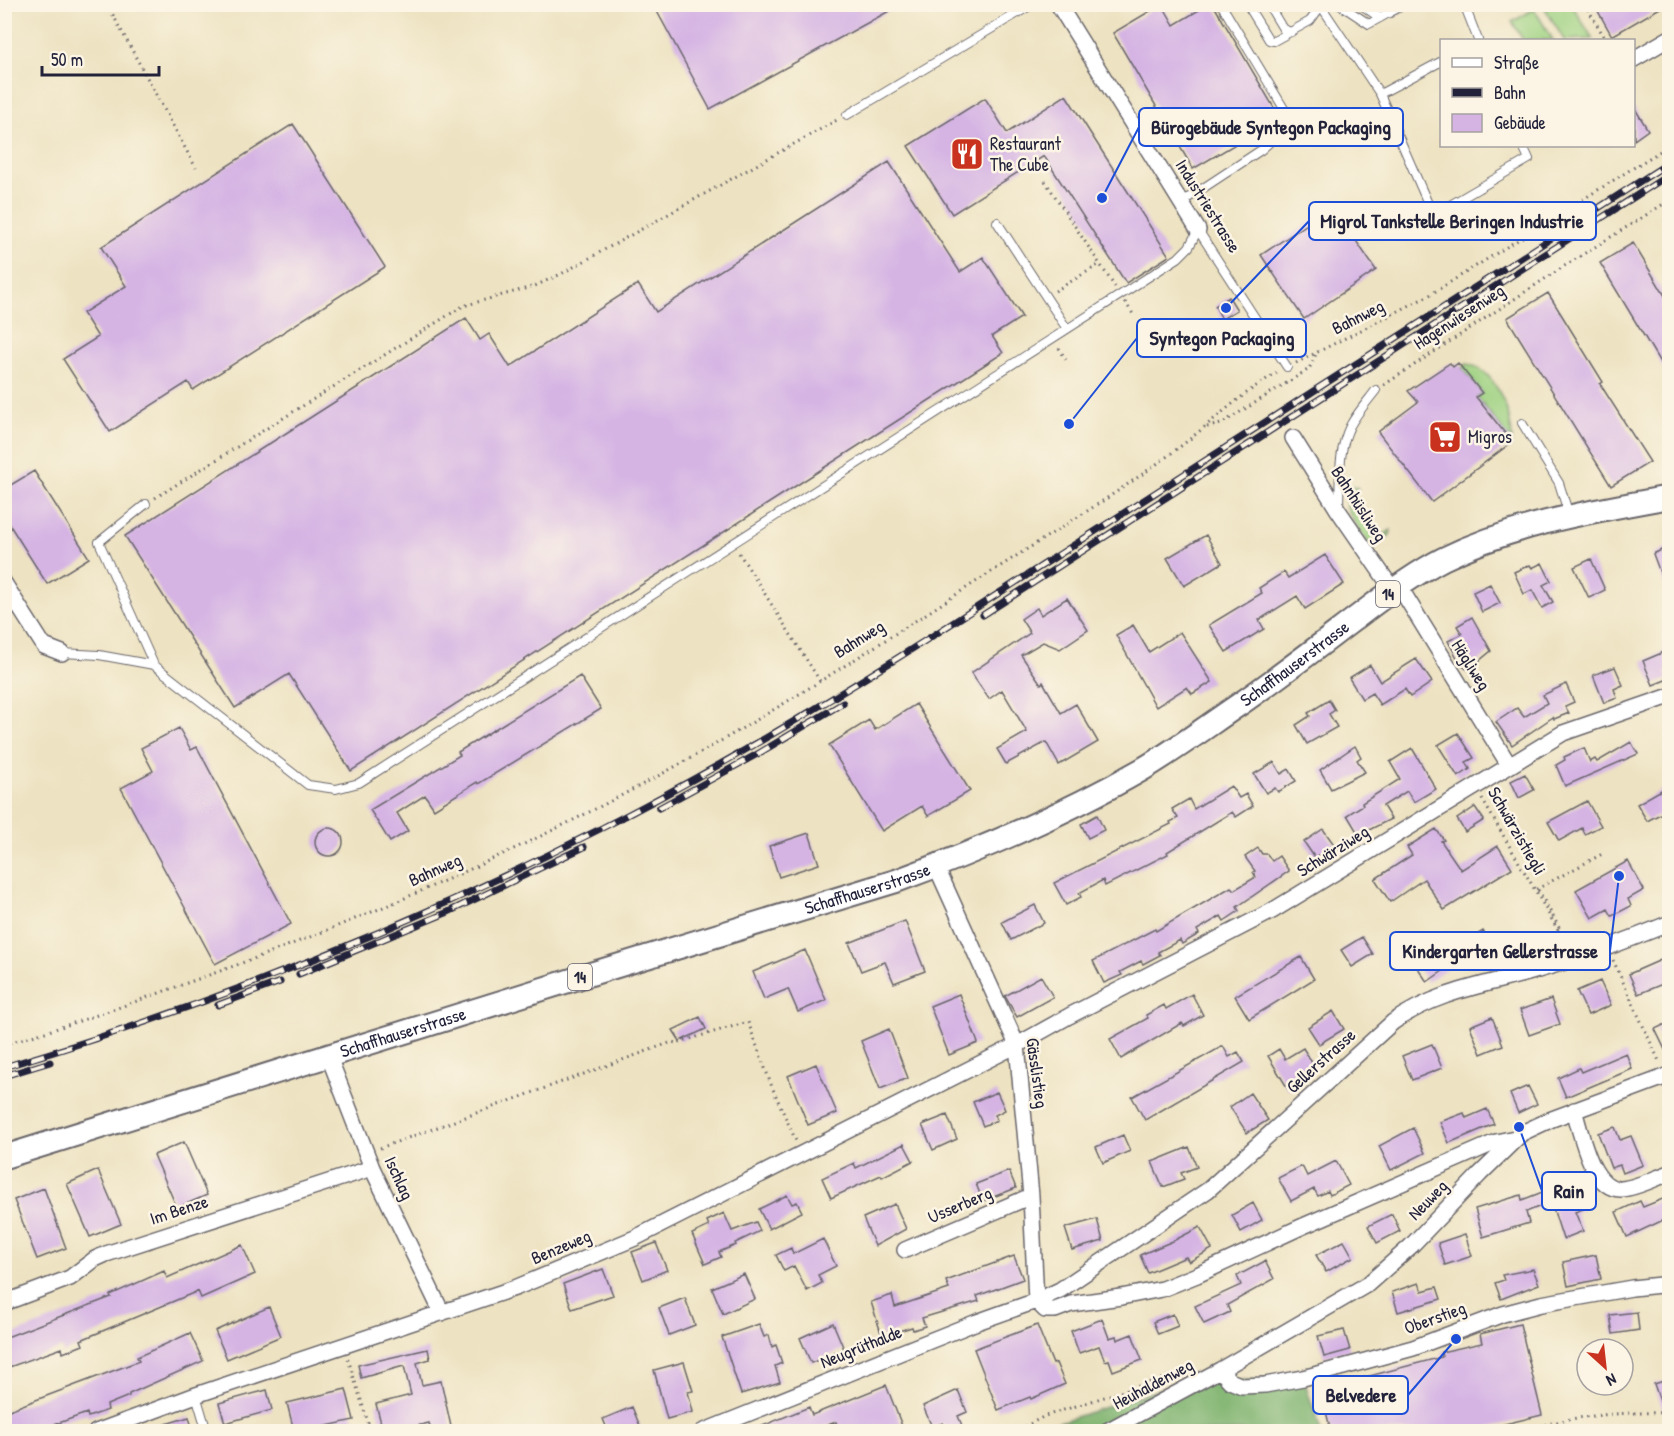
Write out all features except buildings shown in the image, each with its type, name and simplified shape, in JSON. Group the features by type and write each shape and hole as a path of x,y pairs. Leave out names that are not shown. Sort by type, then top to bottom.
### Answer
{"main road":[{"name":"Schaffhauserstrasse","path":"4,1157 896,881 982,848 1069,808 1144,768 1239,705 1396,588 1443,560 1482,542 1569,517 1670,497"}],"street":[{"name":"Industriestrasse","path":"1058,4 1198,230"},
{"path":"1635,58 1670,38"},
{"name":"Bahnhüsliweg","path":"1293,438 1338,510 1396,588"},
{"path":"5,584 44,646 62,653"},
{"name":"Hägliweg","path":"1396,588 1509,765"},
{"name":"Schwärziweg","path":"1017,1045 1272,911 1563,733 1670,696"},
{"name":"Gässlistieg","path":"936,866 1017,1045 1031,1196 1036,1302"},
{"name":"Gellerstrasse","path":"1036,1302 1087,1273 1208,1190 1393,1022 1412,1009 1447,994 1570,952 1607,947 1670,923"},
{"name":"Benzeweg","path":"96,1431 514,1288 635,1238 1017,1045"},
{"name":"Ischlag","path":"329,1057 372,1168 442,1313"},
{"name":"Neuweg","path":"1220,1370 1368,1284 1411,1246 1515,1138 1574,1110 1668,1075"},
{"path":"1574,1110 1593,1167 1600,1180 1609,1187 1620,1189 1670,1173"},
{"path":"1036,1302 1045,1310 1056,1310 1071,1304 1162,1289 1496,1142 1515,1138"},
{"path":"1467,1156 1476,1164 1480,1174"},
{"name":"Im Benze","path":"4,1303 70,1278 95,1259 106,1254 372,1168"},
{"name":"Usserberg","path":"904,1250 1031,1196"},
{"name":"Oberstieg","path":"1220,1370 1230,1381 1242,1386 1265,1385 1303,1378 1413,1348 1503,1314 1541,1304 1632,1288 1670,1284"},
{"name":"Neugrüthalde","path":"702,1431 977,1322 1036,1302"},
{"name":"Heuhaldenweg","path":"1105,1431 1220,1370"}],"lane":[{"path":"847,115 1033,4"},
{"path":"1182,201 1261,150 1292,122 1221,4"},
{"path":"1252,4 1250,9 1269,40 1274,41 1310,21 1320,5 1380,94 1432,215 1528,159 1523,147"},
{"path":"1268,4 1283,29 1291,32"},
{"path":"1339,4 1369,24 1405,4"},
{"path":"1359,4 1380,18"},
{"path":"1379,4 1390,13"},
{"path":"1464,4 1478,39"},
{"path":"1380,94 1440,63"},
{"path":"997,222 1066,329"},
{"path":"62,653 99,655 153,665 308,785 336,789 359,783 1178,258 1189,248 1198,230"},
{"name":"Industriestrasse","path":"1198,230 1287,367"},
{"path":"1338,510 1342,451 1347,435 1354,420 1376,390"},
{"path":"1522,423 1559,483 1569,517"},
{"path":"146,504 99,542 153,665"},
{"path":"196,1395 207,1431"}],"path":[{"path":"107,4 196,168"},
{"path":"1585,4 1605,39"},
{"path":"146,504 464,306 536,286 561,274 847,115"},
{"name":"Bahnweg","path":"4,1044 77,1021 259,957 415,894 492,860 630,790 725,738 820,681 1135,480 1206,428 1261,382 1428,296 1670,145"},
{"path":"1045,181 1120,294"},
{"name":"Hagenwiesenweg","path":"1376,390 1566,265 1670,200"},
{"path":"1046,297 1100,264"},
{"path":"1053,337 1067,362"},
{"path":"1206,428 1221,424 1309,369 1316,353"},
{"path":"732,543 820,681"},
{"name":"Schwärzistiegli","path":"1475,786 1535,890 1604,853"},
{"path":"1535,890 1570,952"},
{"path":"1607,947 1668,1075"},
{"path":"366,1153 672,1042 676,1043 748,1022 771,1087 801,1154"},
{"path":"344,1347 371,1431"},
{"path":"1014,1431 1045,1416 1184,1372"},
{"path":"1522,1431 1542,1424 1630,1412 1670,1413"}],"green space":[{"path":"1543,5 1572,5 1593,39 1563,39"},
{"path":"1534,9 1552,39 1522,39 1512,22"},
{"path":"1467,364 1487,375 1501,395 1506,407 1512,442 1477,397 1482,393 1462,368"},
{"path":"1351,486 1358,488 1348,496 1380,537 1391,530 1390,535 1375,544 1370,545 1347,507 1347,492"},
{"path":"1220,1370 1230,1381 1303,1378 1321,1431 1029,1432"}],"railway":[{"path":"4,1067 156,1018 306,963 525,866 680,787 803,716 923,642 1670,162"},
{"path":"983,615 1670,174"},
{"path":"659,808 761,752 843,703"},
{"path":"299,974 446,913 584,847"},
{"path":"218,1005 280,982"},
{"path":"4,1076 50,1062"}],"place":[{"name":"Restaurant The Cube","path":"967,154"},
{"name":"Bürogebäude Syntegon Packaging","path":"1102,198"},
{"name":"Migrol Tankstelle Beringen Industrie","path":"1226,308"},
{"name":"Syntegon Packaging","path":"1069,424"},
{"name":"Migros","path":"1445,437"},
{"name":"Kindergarten Gellerstrasse","path":"1619,876"},
{"name":"Rain","path":"1519,1127"},
{"name":"Belvedere","path":"1456,1339"}]}
